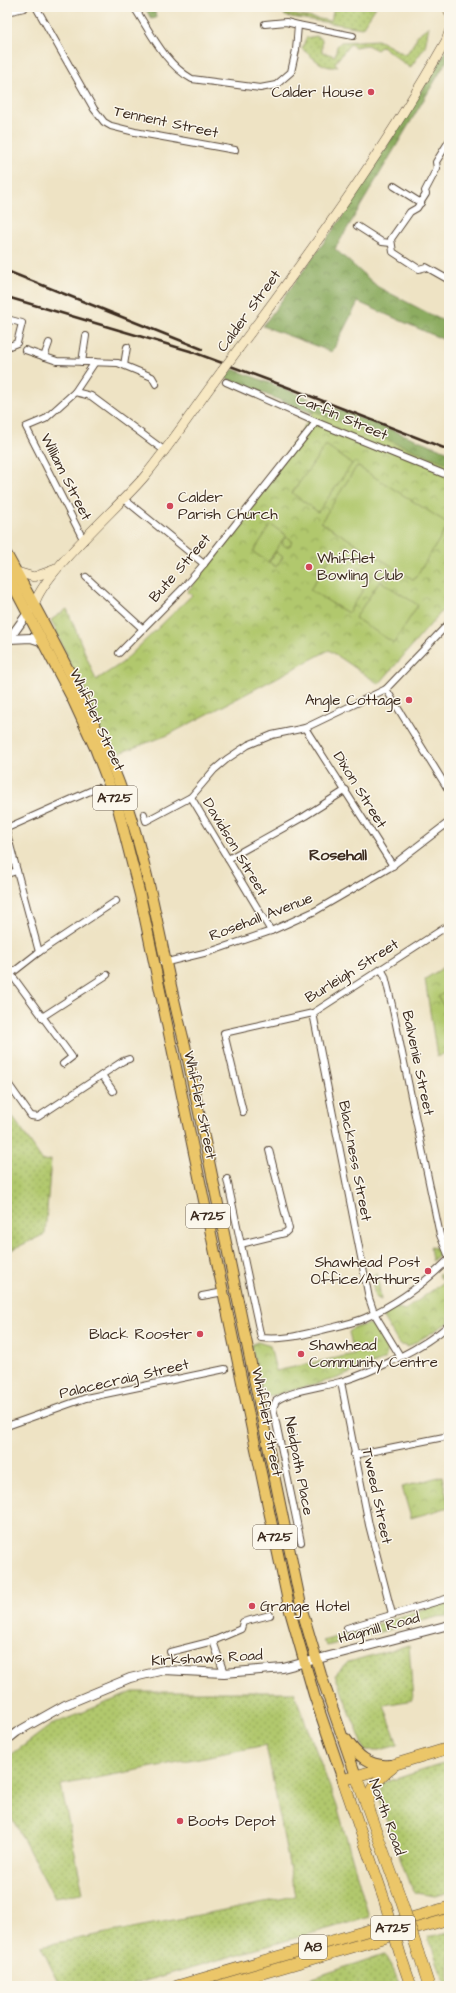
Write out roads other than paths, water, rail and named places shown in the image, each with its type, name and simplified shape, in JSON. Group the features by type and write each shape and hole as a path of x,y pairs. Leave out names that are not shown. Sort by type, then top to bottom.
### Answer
{"highway":[{"path":"344,1780 449,1748"},
{"path":"368,1809 368,1798 374,1784 381,1776 399,1764"},
{"name":"North Road","path":"356,1776 399,1894 430,1986"},
{"name":"North Road","path":"344,1780 384,1899 411,1986"},
{"name":"A8","path":"177,1986 421,1916 449,1906"},
{"name":"A8","path":"218,1986 449,1919"},
{"name":"A8","path":"244,1986 337,1952"}],"main road":[{"path":"448,7 449,13"},
{"name":"Calder Street","path":"31,609 36,598 57,568 124,499 165,451 307,255 406,112 446,41 449,32"},
{"name":"Whifflet Street","path":"7,555 12,573 81,700 118,780 145,867 165,962 185,1045 254,1409 290,1611 304,1663"},
{"path":"12,573 34,577 57,568"},
{"name":"Whifflet Street","path":"31,609 43,642 95,748 118,808 135,873 224,1292 250,1389"},
{"name":"Whifflet Street","path":"254,1409 302,1610 316,1659"},
{"name":"North Road","path":"316,1659 337,1726 356,1776"},
{"name":"North Road","path":"304,1663 344,1780"},
{"name":"A725","path":"337,1726 352,1748 365,1760 380,1765 399,1764"}],"street":[{"path":"7,11 24,7"},
{"name":"Tennent Street","path":"36,7 94,109 104,122 135,132 236,150"},
{"path":"134,7 167,59 183,74 192,79 260,88 276,85 291,72 296,50 298,25"},
{"path":"265,24 286,22 352,36"},
{"path":"449,141 436,162 436,168 421,203 417,208 410,212 390,239 393,252 419,269 426,267 449,280"},
{"path":"394,186 421,203"},
{"path":"357,226 382,242 391,243"},
{"path":"7,319 22,323 17,343 8,349"},
{"path":"82,362 86,336"},
{"path":"44,357 49,343"},
{"path":"124,365 127,347"},
{"path":"25,350 57,361 95,362 124,365 152,377 156,384"},
{"path":"95,362 75,392 90,396 165,451"},
{"name":"Carfin Street","path":"226,382 316,422 449,476"},
{"name":"William Street","path":"75,392 45,419 26,427 84,541"},
{"name":"Bute Street","path":"119,653 204,564 316,422"},
{"path":"124,499 204,564"},
{"path":"86,577 143,629"},
{"path":"8,641 31,609"},
{"path":"144,814 146,821 191,797 214,770 242,749 272,735 306,728 386,689 449,623"},
{"path":"8,641 31,638 43,642"},
{"path":"386,689 449,791"},
{"name":"Dixon Street","path":"306,728 393,866"},
{"path":"7,828 97,788 99,795"},
{"path":"228,859 305,816 346,790"},
{"name":"Davidson Street","path":"191,797 270,931"},
{"name":"Rosehall Avenue","path":"154,965 212,951 270,931 315,911 393,866 449,822"},
{"path":"7,834 39,952"},
{"path":"7,874 17,871"},
{"path":"63,1064 72,1057 9,976 39,952 116,901"},
{"name":"Burleigh Street","path":"243,1112 224,1032 263,1025 313,1013 449,925"},
{"name":"Balvenie Street","path":"381,969 385,976 392,1005 440,1235 449,1258"},
{"path":"42,1017 107,975"},
{"name":"Blackness Street","path":"313,1013 363,1268 374,1313 400,1356"},
{"path":"7,1082 31,1116 38,1117 123,1061 129,1059"},
{"path":"102,1075 113,1091"},
{"path":"242,1244 285,1233 289,1229 269,1150"},
{"path":"227,1178 261,1338 273,1340 295,1337 364,1319 424,1282 449,1258"},
{"path":"202,1296 224,1292"},
{"path":"340,1382 400,1356 419,1346 449,1325"},
{"name":"Palacecraig Street","path":"7,1426 86,1398 225,1369"},
{"name":"Neidpath Place","path":"301,1542 273,1408 276,1401 281,1398 340,1382"},
{"name":"Tweed Street","path":"340,1382 371,1532 392,1614"},
{"path":"354,1455 449,1436"},
{"path":"347,1628 449,1598"},
{"path":"170,1652 213,1641 241,1629 243,1622 270,1616"},
{"name":"Hagmill Road","path":"304,1663 449,1624"},
{"path":"213,1641 224,1673"},
{"name":"Kirkshaws Road","path":"7,1740 17,1732 65,1705 130,1678 164,1670 224,1673 283,1668 304,1663"}],"railway":[{"path":"7,271 202,349"},
{"path":"7,297 190,351 449,450"}],"place":[{"name":"Calder House","path":"371,92"},
{"name":"Calder Parish Church","path":"170,506"},
{"name":"Whifflet Bowling Club","path":"309,567"},
{"name":"Angle Cottage","path":"409,700"},
{"name":"Shawhead Post Office/Arthurs","path":"428,1271"},
{"name":"Black Rooster","path":"200,1334"},
{"name":"Shawhead Community Centre","path":"301,1354"},
{"name":"Grange Hotel","path":"252,1606"},
{"name":"Boots Depot","path":"180,1821"}],"district":[{"name":"Rosehall","path":"338,855"}]}
